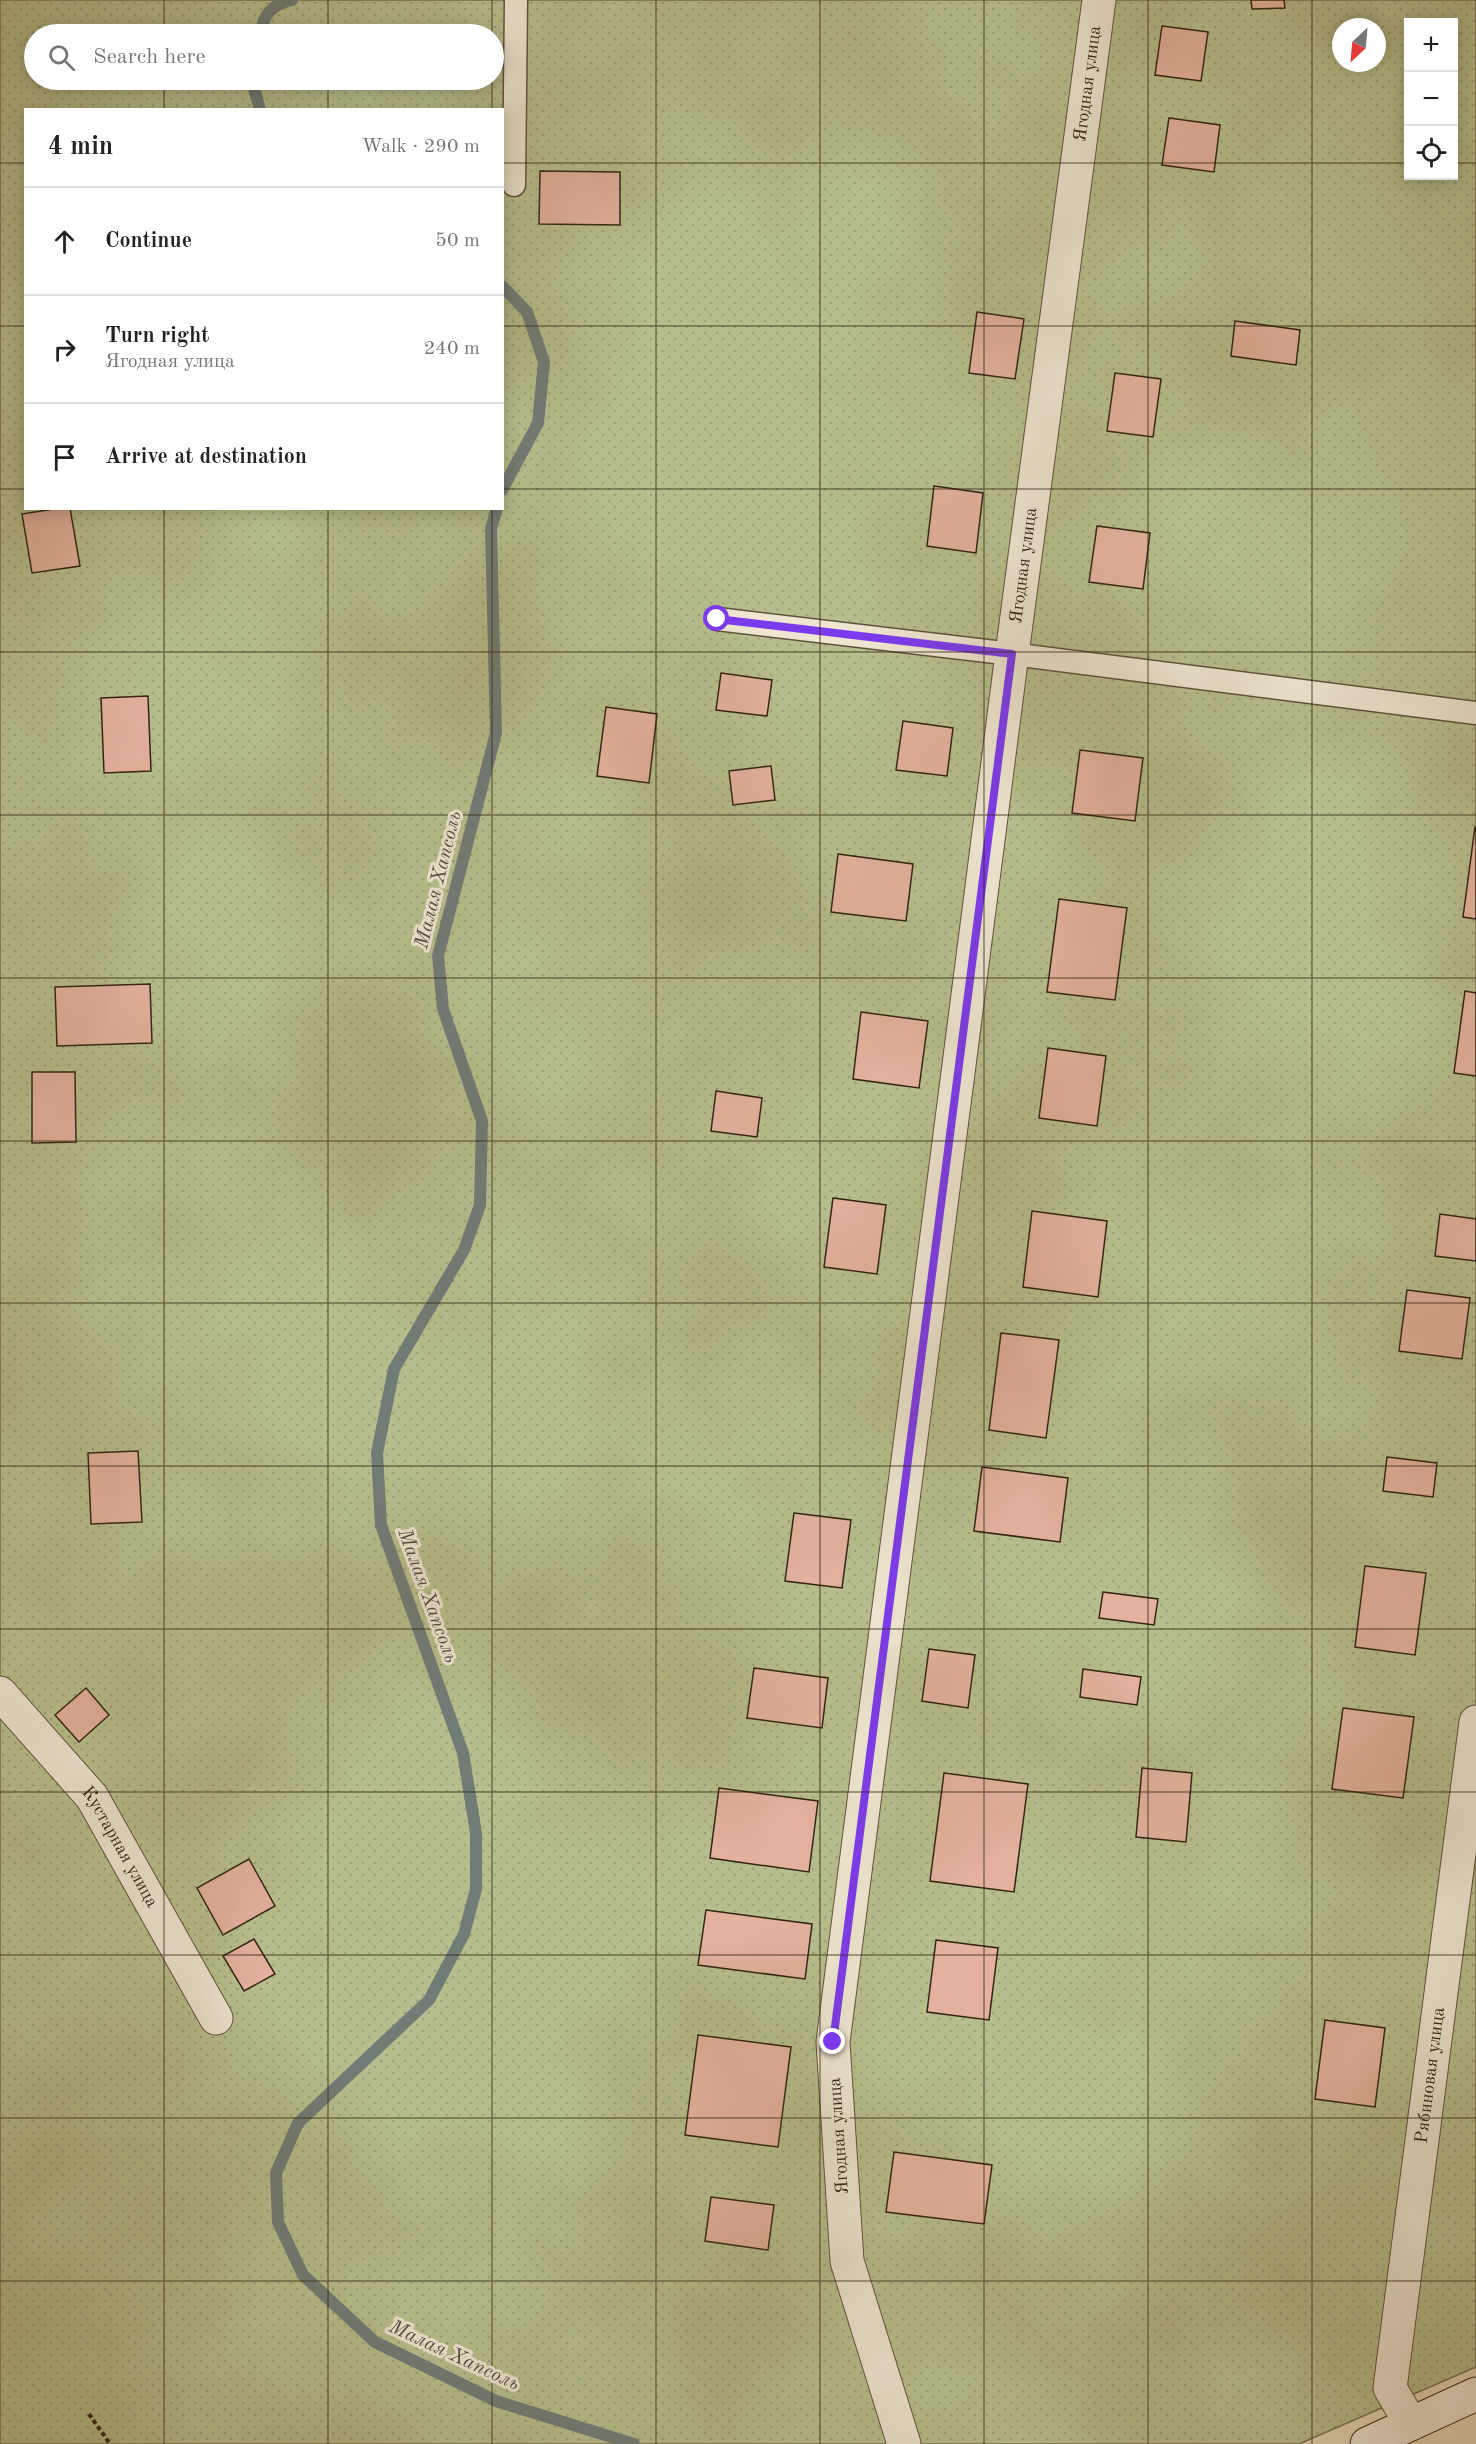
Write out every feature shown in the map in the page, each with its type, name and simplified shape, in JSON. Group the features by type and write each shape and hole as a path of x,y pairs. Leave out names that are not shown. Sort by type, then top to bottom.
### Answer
{"street":[{"name":"Ягодная улица","path":"904,2444 847,2261 833,2042 1099,0"},
{"name":"Кустарная улица","path":"0,1693 92,1797 216,2018"},
{"name":"Рябиновая улица","path":"1411,2424 1390,2388 1476,1722"},
{"path":"1367,2444 1476,2394"}],"lane":[{"path":"514,185 516,0"},
{"path":"717,619 1476,713"}],"path":[{"path":"89,2414 110,2444"}],"green space":[{"path":"0,0 1476,0 1476,2367 1299,2444 0,2444"}],"building":[{"path":"1251,0 1284,0 1285,8 1252,9"},
{"path":"1162,26 1208,32 1201,81 1155,75"},
{"path":"1169,118 1220,125 1214,172 1162,165"},
{"path":"540,171 620,172 620,225 539,224"},
{"path":"977,312 1024,319 1015,379 969,373"},
{"path":"1235,321 1300,330 1296,365 1231,356"},
{"path":"1115,373 1161,379 1153,437 1107,431"},
{"path":"934,486 983,493 976,553 927,546"},
{"path":"47,510 70,510 80,566 32,573 22,514"},
{"path":"1097,526 1150,533 1143,589 1089,582"},
{"path":"721,673 772,680 767,716 716,710"},
{"path":"148,696 151,771 104,773 101,698"},
{"path":"606,707 657,714 649,783 597,776"},
{"path":"903,721 953,728 947,776 896,770"},
{"path":"1080,750 1143,758 1135,821 1072,813"},
{"path":"771,766 775,800 733,805 729,771"},
{"path":"1476,827 1476,919 1463,917"},
{"path":"838,854 913,864 906,921 831,912"},
{"path":"1059,899 1127,908 1115,1000 1047,992"},
{"path":"150,984 152,1043 57,1046 55,987"},
{"path":"1465,991 1476,993 1476,1076 1454,1073"},
{"path":"861,1012 928,1021 919,1088 853,1079"},
{"path":"1048,1048 1106,1056 1097,1126 1039,1118"},
{"path":"32,1072 75,1072 76,1142 32,1143"},
{"path":"716,1091 762,1098 757,1137 711,1131"},
{"path":"833,1198 886,1205 877,1274 824,1267"},
{"path":"1032,1211 1107,1221 1098,1297 1023,1287"},
{"path":"1440,1214 1476,1219 1476,1261 1435,1256"},
{"path":"1407,1290 1470,1298 1462,1359 1399,1351"},
{"path":"1001,1333 1059,1340 1046,1438 989,1430"},
{"path":"138,1451 142,1522 91,1524 88,1453"},
{"path":"1387,1457 1437,1463 1433,1497 1383,1491"},
{"path":"982,1467 1068,1478 1060,1542 974,1531"},
{"path":"794,1513 851,1520 842,1588 785,1581"},
{"path":"1365,1566 1426,1573 1415,1655 1355,1647"},
{"path":"1103,1592 1158,1599 1154,1625 1099,1618"},
{"path":"929,1649 975,1655 968,1708 922,1701"},
{"path":"754,1668 828,1678 822,1728 747,1718"},
{"path":"1083,1669 1141,1677 1137,1705 1080,1697"},
{"path":"86,1688 109,1715 79,1742 55,1715"},
{"path":"1343,1708 1414,1717 1403,1798 1332,1789"},
{"path":"1142,1768 1192,1773 1186,1842 1136,1837"},
{"path":"944,1773 1028,1784 1014,1892 930,1881"},
{"path":"719,1788 818,1801 809,1872 710,1858"},
{"path":"249,1859 275,1906 223,1935 197,1888"},
{"path":"706,1910 812,1924 805,1979 698,1965"},
{"path":"254,1939 275,1974 244,1991 223,1956"},
{"path":"936,1940 998,1948 989,2020 927,2012"},
{"path":"1325,2020 1385,2028 1375,2107 1315,2099"},
{"path":"698,2035 791,2047 778,2147 685,2135"},
{"path":"894,2152 992,2165 984,2224 886,2212"},
{"path":"711,2197 774,2205 768,2250 705,2241"}],"waterway":[{"name":"Малая Хапсоль","path":"263,24 270,11 292,0"},
{"name":"Малая Хапсоль","path":"255,90 259,108"},
{"name":"Малая Хапсоль","path":"504,288 527,312 544,362 538,423 504,486"},
{"name":"Малая Хапсоль","path":"496,510 491,529 496,733 438,956 443,1009 482,1121 480,1205 464,1250 394,1369 377,1453 381,1525 463,1753 476,1833 476,1889 464,1934 429,2000 298,2123 276,2173 278,2222 303,2275 375,2342 496,2401 634,2444"}],"route":[{"path":"717,619 1012,654 833,2042"}]}
